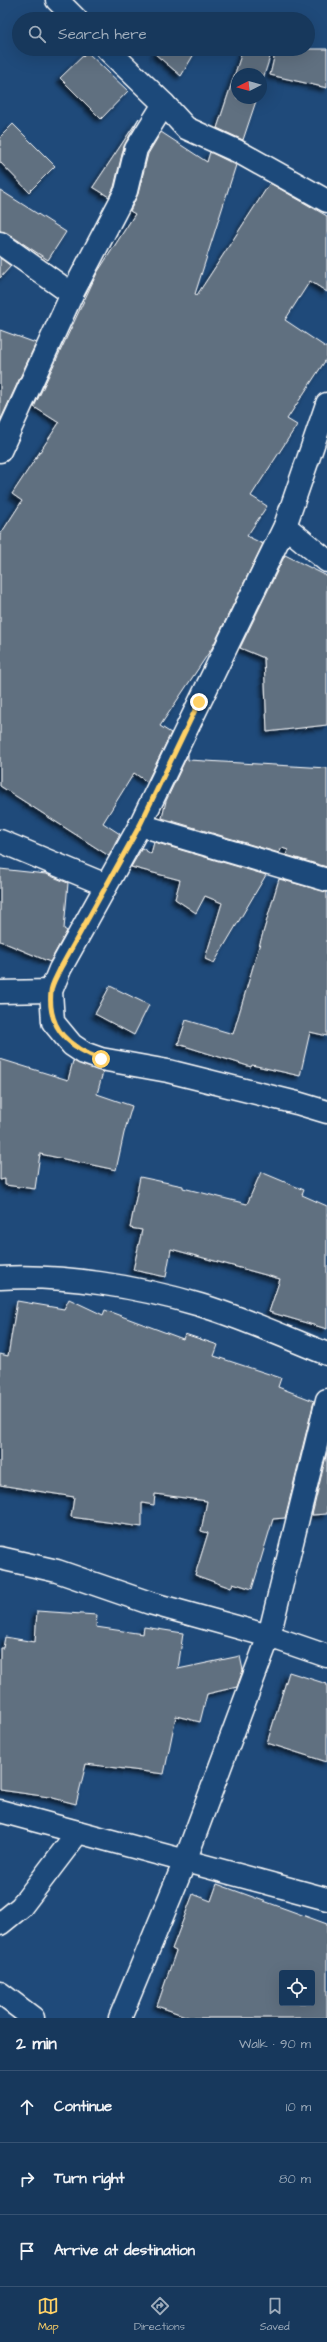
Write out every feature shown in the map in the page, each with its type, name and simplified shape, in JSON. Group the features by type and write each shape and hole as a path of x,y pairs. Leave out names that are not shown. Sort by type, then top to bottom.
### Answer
{"street":[{"path":"57,0 69,12"},
{"path":"114,56 164,104 186,128 237,151 327,200"},
{"path":"0,451 72,294 126,191 136,149 164,104"},
{"path":"0,243 72,294"},
{"path":"327,404 324,423 285,526 140,825 60,969 51,991 53,1022 72,1045 84,1053 101,1059 168,1071 297,1102 327,1112"},
{"path":"285,526 327,561"},
{"path":"140,825 327,880"},
{"path":"0,841 106,885"},
{"path":"0,992 51,991"},
{"path":"0,1278 25,1276 112,1286 160,1294 214,1310 327,1354"},
{"path":"120,2018 185,1861 269,1636 327,1400"},
{"path":"0,1558 57,1571 150,1603 269,1636 327,1656"},
{"path":"0,1811 327,1900"},
{"path":"0,1924 21,1907 78,1832"},
{"path":"0,1993 32,2018"}],"building":[{"path":"315,49 327,49 327,88 270,75 274,56 315,56"},
{"path":"83,56 91,56 128,91 101,119 60,78"},
{"path":"157,56 193,56 181,76"},
{"path":"241,56 270,57 266,68 237,68"},
{"path":"231,85 231,104 255,104 243,140 217,128"},
{"path":"139,118 124,146 114,187 109,197 93,187"},
{"path":"13,124 55,166 29,192 0,162 0,137"},
{"path":"161,132 207,162 210,152 236,165 195,294 197,295 270,183 327,216 327,292 310,281 285,320 327,348 327,358 287,419 297,425 251,496 267,506 247,536 263,544 212,648 160,726 171,733 147,782 134,773 103,823 120,834 109,856 0,786 0,535 22,501 12,494 59,423 34,407 97,273 135,214 130,211 138,194 148,154"},
{"path":"0,190 66,232 48,260 7,233 0,231"},
{"path":"0,258 11,266 0,278"},
{"path":"0,330 36,343 0,421"},
{"path":"285,555 327,576 327,725 267,732 264,658 240,648"},
{"path":"188,754 188,760 327,768 327,867 286,855 288,850 282,848 279,853 162,818 166,801"},
{"path":"154,842 266,875 214,963 205,959 222,903 205,896 196,913 175,899 180,880 131,867 142,848 151,854"},
{"path":"0,869 46,874 68,883 64,929 67,931 50,962 0,941"},
{"path":"279,879 327,892 327,1036 310,1032 300,1076 252,1065 251,1067 178,1044 186,1020 233,1034"},
{"path":"110,986 149,1005 134,1035 95,1014"},
{"path":"0,1059 68,1080 73,1061 103,1072 97,1094 132,1106 124,1133 116,1170 40,1154 35,1189 5,1185 5,1179 0,1180"},
{"path":"261,1172 304,1190 302,1195 327,1206 327,1329 269,1312 280,1279 171,1249 166,1277 133,1270 142,1230 130,1228 140,1177 183,1186 183,1188 247,1204"},
{"path":"69,1299 103,1315 105,1310 183,1339 185,1334 218,1345 214,1356 281,1378 278,1387 314,1401 285,1518 273,1519 252,1589 233,1583 231,1588 195,1575 208,1533 201,1531 207,1501 155,1494 154,1505 142,1503 142,1527 71,1517 74,1497 0,1485 0,1354 8,1356 17,1301 64,1309"},
{"path":"327,1452 327,1514 312,1515"},
{"path":"37,1611 97,1615 96,1627 143,1634 144,1627 183,1633 178,1669 240,1656 243,1670 237,1687 207,1694 200,1722 176,1716 164,1774 86,1764 76,1804 49,1797 0,1790 0,1648 3,1648 5,1637 35,1642"},
{"path":"289,1672 327,1684 327,1762 267,1743"},
{"path":"217,1884 327,1924 327,2018 191,2018 157,2006 176,1951 172,1949 193,1894 211,1901"}],"route":[{"path":"101,1059 84,1053 72,1045 53,1022 51,991 60,969 140,825 199,702"}]}
